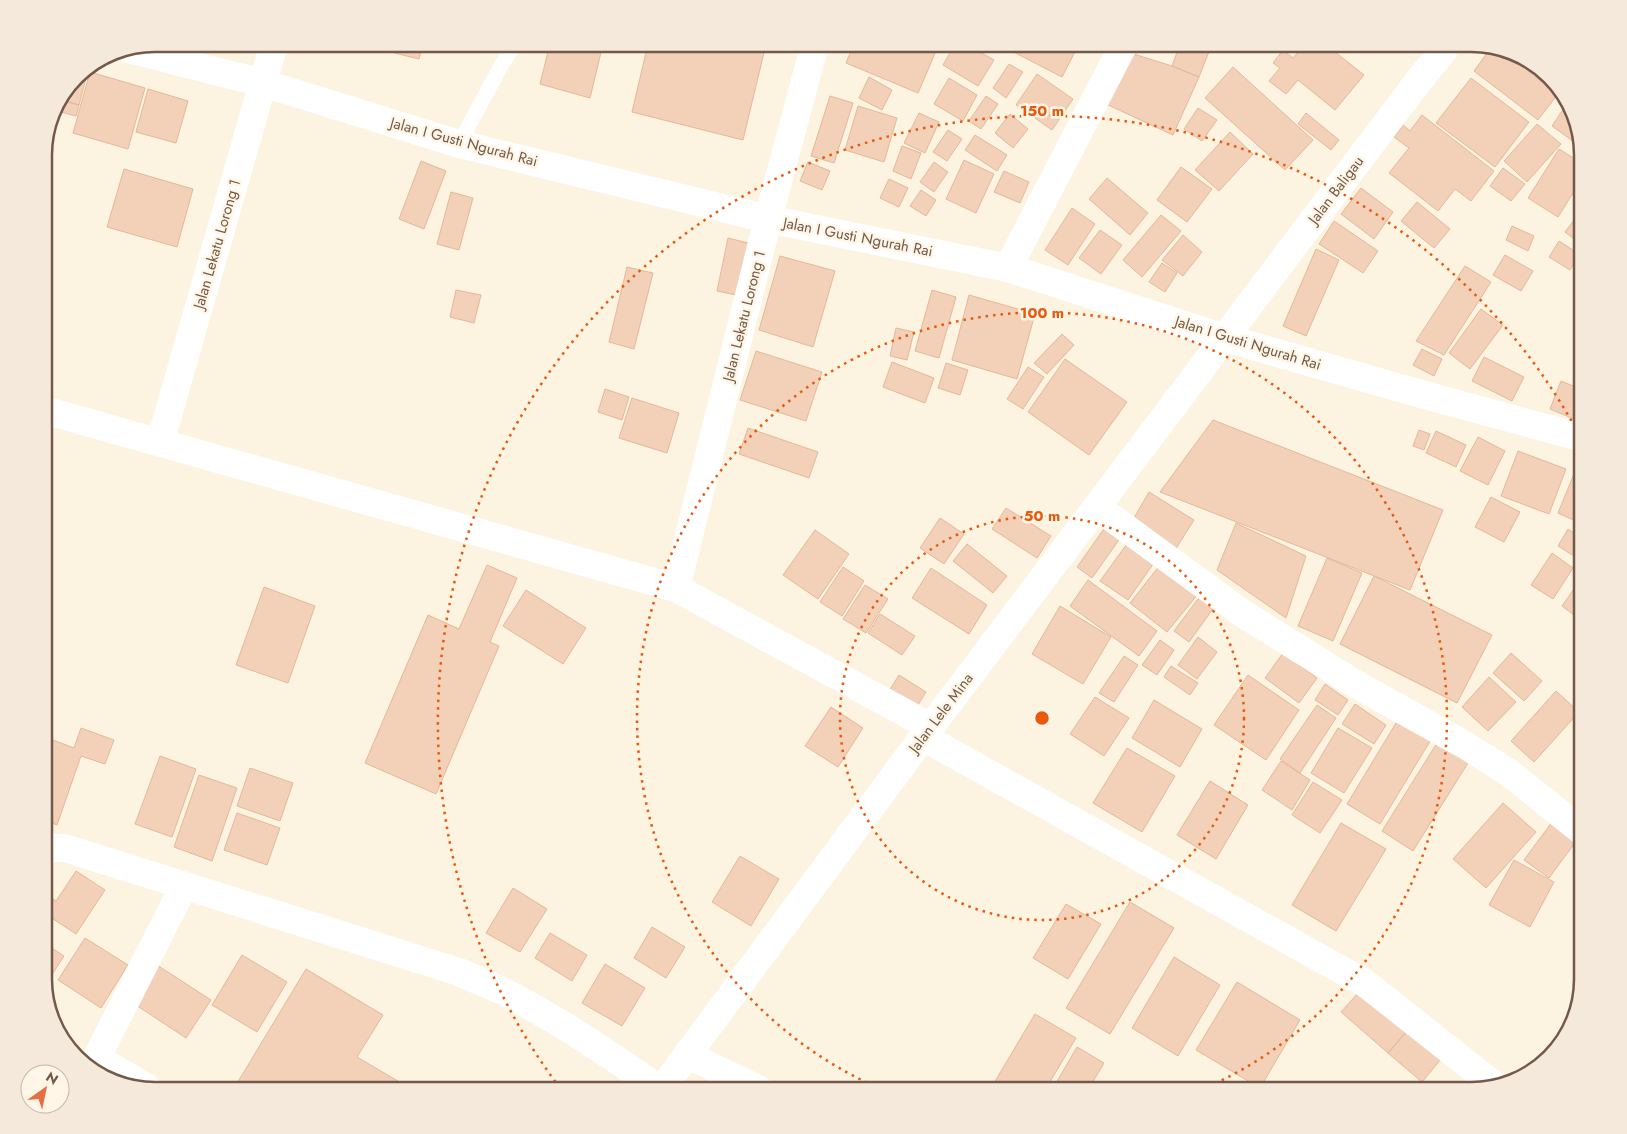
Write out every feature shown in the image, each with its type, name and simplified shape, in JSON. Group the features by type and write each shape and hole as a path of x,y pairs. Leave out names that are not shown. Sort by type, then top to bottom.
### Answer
{"street":[{"name":"Jalan Lekatu Lorong 1","path":"676,588 768,219 813,52"},
{"path":"1008,268 1120,52"},
{"name":"Jalan Baligau","path":"1225,338 1420,78 1443,52"},
{"name":"Jalan I Gusti Ngurah Rai","path":"145,53 263,83 459,144 768,219 1008,268 1225,338 1574,436"},
{"name":"Jalan Lekatu Lorong 1","path":"160,443 271,53"},
{"name":"Jalan Lele Mina","path":"667,1082 927,732 1225,338"},
{"path":"53,413 676,588 1365,983 1488,1080"},
{"path":"1097,507 1245,614 1354,683 1508,772 1574,825"},
{"path":"53,846 459,972 530,1006 599,1048 649,1082"},
{"path":"95,1061 184,886"},
{"path":"688,1055 744,1082"},
{"path":"107,1069 118,1075"}],"lane":[{"path":"459,144 509,53"}],"building":[{"path":"850,52 935,52 918,93 846,63"},
{"path":"950,52 981,52 994,60 978,86 943,65"},
{"path":"1014,52 1075,52 1062,77"},
{"path":"1124,52 1172,66 1199,77 1173,135 1106,104"},
{"path":"1177,52 1209,52 1199,77 1172,66"},
{"path":"1281,52 1286,52 1293,58 1298,52 1335,52 1364,75 1335,110 1298,80 1286,94 1269,81 1280,68 1273,63"},
{"path":"394,53 421,53 419,59"},
{"path":"548,53 601,53 590,98 540,84"},
{"path":"646,53 764,53 743,140 632,112"},
{"path":"1487,53 1511,60 1545,84 1556,97 1538,120 1474,71"},
{"path":"1009,64 1023,72 1006,98 993,88"},
{"path":"1233,67 1313,140 1285,170 1205,98"},
{"path":"94,73 145,88 128,149 73,133 88,78"},
{"path":"1037,74 1073,99 1052,130 1016,105"},
{"path":"869,77 892,90 882,110 859,98"},
{"path":"949,78 977,95 963,121 934,104"},
{"path":"1471,78 1529,122 1495,167 1436,123"},
{"path":"85,81 79,105 68,102"},
{"path":"148,89 188,101 176,143 136,132"},
{"path":"830,96 853,103 834,163 811,156"},
{"path":"986,96 998,104 981,129 969,121"},
{"path":"68,102 79,105 76,116 62,112"},
{"path":"858,106 897,118 884,162 845,150"},
{"path":"1198,108 1217,120 1202,141 1184,129"},
{"path":"1563,109 1574,142 1552,126"},
{"path":"919,113 939,122 925,153 904,143"},
{"path":"1306,113 1339,140 1331,150 1298,124"},
{"path":"1010,114 1028,129 1013,148 995,133"},
{"path":"1422,115 1494,171 1471,201 1455,189 1438,211 1389,173 1409,148 1394,137 1403,125 1410,131"},
{"path":"1537,124 1561,144 1527,182 1504,161"},
{"path":"948,130 962,139 947,161 933,152"},
{"path":"1230,132 1253,154 1219,191 1195,170"},
{"path":"975,135 1007,155 997,171 965,150"},
{"path":"902,146 921,153 911,179 893,171"},
{"path":"1559,149 1574,158 1574,191 1558,217 1528,198"},
{"path":"964,160 994,174 976,213 946,199"},
{"path":"421,161 446,171 424,229 399,219"},
{"path":"808,162 830,171 822,190 800,181"},
{"path":"934,162 948,172 934,192 920,182"},
{"path":"1181,167 1212,189 1187,222 1157,200"},
{"path":"1503,168 1525,184 1511,201 1490,186"},
{"path":"124,169 193,189 177,247 107,227"},
{"path":"1004,171 1029,182 1020,203 994,192"},
{"path":"1107,178 1148,213 1130,235 1089,199"},
{"path":"889,179 908,188 899,207 880,198"},
{"path":"1361,188 1393,212 1374,239 1341,214"},
{"path":"921,190 936,200 926,216 910,206"},
{"path":"451,192 473,198 459,250 437,244"},
{"path":"1417,202 1450,229 1434,248 1401,221"},
{"path":"1072,208 1095,224 1068,265 1045,250"},
{"path":"1161,215 1181,231 1142,277 1123,260"},
{"path":"1574,220 1574,239 1565,232"},
{"path":"1334,221 1378,251 1363,273 1319,244"},
{"path":"1512,226 1534,236 1528,251 1506,240"},
{"path":"1100,230 1122,245 1101,274 1079,258"},
{"path":"1183,235 1202,252 1183,276 1162,260"},
{"path":"728,238 752,244 741,296 717,291"},
{"path":"1559,241 1574,251 1574,263 1570,270 1549,257"},
{"path":"1316,249 1339,260 1306,336 1283,326"},
{"path":"1505,255 1533,271 1521,291 1493,275"},
{"path":"780,256 835,271 813,347 759,330"},
{"path":"1162,263 1177,273 1165,292 1149,282"},
{"path":"1465,266 1491,282 1444,355 1416,341"},
{"path":"627,267 653,273 634,349 609,342"},
{"path":"456,290 481,295 474,323 450,317"},
{"path":"932,290 956,297 939,358 915,351"},
{"path":"969,295 1035,314 1017,379 952,360"},
{"path":"1481,309 1503,325 1470,369 1449,353"},
{"path":"896,328 914,332 907,360 890,356"},
{"path":"1062,334 1074,345 1047,374 1034,363"},
{"path":"1422,349 1442,359 1434,376 1413,365"},
{"path":"756,351 822,372 806,421 740,400"},
{"path":"1484,357 1524,377 1512,401 1472,381"},
{"path":"1065,359 1127,402 1089,455 1028,412"},
{"path":"892,362 934,378 925,403 883,387"},
{"path":"946,363 968,370 960,395 938,388"},
{"path":"1028,367 1044,377 1023,409 1007,399"},
{"path":"1561,381 1574,386 1574,419 1550,409"},
{"path":"605,389 629,397 622,420 598,412"},
{"path":"632,398 679,413 667,453 619,438"},
{"path":"1213,420 1443,510 1410,590 1160,492"},
{"path":"748,428 818,452 809,478 739,454"},
{"path":"1419,430 1430,434 1424,450 1413,446"},
{"path":"1436,431 1466,445 1456,467 1426,453"},
{"path":"1478,437 1505,451 1488,485 1460,471"},
{"path":"1518,451 1566,469 1549,514 1501,496"},
{"path":"1574,474 1574,520 1558,513"},
{"path":"1149,492 1194,520 1175,550 1131,523"},
{"path":"1491,497 1520,512 1504,542 1475,527"},
{"path":"1006,508 1051,536 1037,558 992,529"},
{"path":"940,518 964,534 944,564 920,548"},
{"path":"1236,523 1306,556 1286,618 1217,570"},
{"path":"1106,526 1121,537 1092,578 1077,567"},
{"path":"1568,529 1574,533 1574,556 1558,546"},
{"path":"815,530 849,554 818,599 783,575"},
{"path":"1129,541 1156,560 1128,600 1100,581"},
{"path":"967,544 1007,576 993,593 953,561"},
{"path":"1552,553 1573,568 1553,599 1531,585"},
{"path":"1327,558 1362,573 1333,641 1298,626"},
{"path":"487,565 517,578 490,642 499,646 436,794 365,763 428,615 459,629"},
{"path":"1160,565 1198,594 1167,632 1130,603"},
{"path":"843,567 864,581 842,616 820,602"},
{"path":"931,568 987,605 969,634 912,598"},
{"path":"1374,576 1492,635 1457,703 1340,644"},
{"path":"1088,580 1157,631 1139,656 1070,606"},
{"path":"865,585 888,599 866,633 843,619"},
{"path":"264,587 315,606 288,683 236,665"},
{"path":"1574,589 1574,615 1562,606"},
{"path":"526,590 586,628 563,664 503,626"},
{"path":"1201,595 1215,606 1189,642 1174,631"},
{"path":"1060,606 1111,637 1083,684 1032,654"},
{"path":"880,614 915,636 902,655 868,633"},
{"path":"1198,637 1217,652 1197,679 1178,665"},
{"path":"1160,640 1174,650 1157,675 1142,665"},
{"path":"1283,653 1317,678 1299,703 1265,678"},
{"path":"1511,653 1542,681 1524,701 1493,673"},
{"path":"1124,656 1138,665 1114,702 1099,693"},
{"path":"1171,666 1198,683 1190,695 1164,677"},
{"path":"899,675 926,692 916,708 889,691"},
{"path":"1248,675 1299,710 1266,760 1214,725"},
{"path":"1489,677 1516,702 1488,731 1462,707"},
{"path":"1325,684 1348,700 1338,715 1315,700"},
{"path":"1556,691 1574,707 1574,718 1534,762 1511,741"},
{"path":"1095,697 1129,718 1104,756 1070,734"},
{"path":"1154,700 1202,729 1180,767 1132,738"},
{"path":"1355,704 1386,725 1374,744 1342,724"},
{"path":"1317,705 1336,718 1300,773 1280,759"},
{"path":"831,707 863,728 838,767 805,746"},
{"path":"1399,718 1432,738 1380,824 1347,804"},
{"path":"81,728 114,740 105,764 81,756 57,825 53,823 53,740 74,748"},
{"path":"1338,728 1372,748 1344,793 1311,773"},
{"path":"1437,743 1468,763 1413,851 1382,831"},
{"path":"1127,748 1175,776 1142,832 1093,803"},
{"path":"160,756 196,769 172,837 135,824"},
{"path":"1281,761 1310,780 1292,810 1262,790"},
{"path":"250,768 293,783 280,821 237,806"},
{"path":"199,775 237,788 212,861 174,847"},
{"path":"1210,781 1248,805 1216,859 1177,835"},
{"path":"1313,782 1342,800 1320,833 1292,815"},
{"path":"1503,803 1536,832 1486,888 1453,859"},
{"path":"237,813 280,828 267,865 224,850"},
{"path":"1552,822 1574,838 1574,844 1549,878 1524,860"},
{"path":"1341,823 1386,849 1336,931 1292,905"},
{"path":"740,856 779,879 751,926 712,902"},
{"path":"1514,860 1554,882 1530,927 1489,905"},
{"path":"76,871 105,890 76,934 53,919 53,899 56,901"},
{"path":"513,888 547,909 520,952 486,933"},
{"path":"1130,902 1174,928 1110,1034 1066,1008"},
{"path":"1066,904 1101,924 1068,979 1033,958"},
{"path":"652,927 685,947 666,978 634,958"},
{"path":"550,933 587,955 572,981 535,958"},
{"path":"85,938 128,965 101,1008 58,980"},
{"path":"53,949 64,956 53,973"},
{"path":"242,955 287,982 257,1032 212,1005"},
{"path":"1174,957 1220,985 1178,1056 1132,1028"},
{"path":"605,964 645,988 622,1026 582,1003"},
{"path":"157,965 211,1000 186,1038 133,1003"},
{"path":"306,969 383,1015 357,1057 399,1082 238,1082"},
{"path":"1237,982 1300,1020 1264,1082 1250,1082 1196,1050"},
{"path":"1359,992 1407,1031 1388,1053 1341,1012"},
{"path":"1035,1014 1076,1038 1050,1082 995,1082"},
{"path":"1407,1031 1441,1059 1422,1082 1388,1053"},
{"path":"1077,1047 1104,1063 1093,1082 1057,1082"}]}
